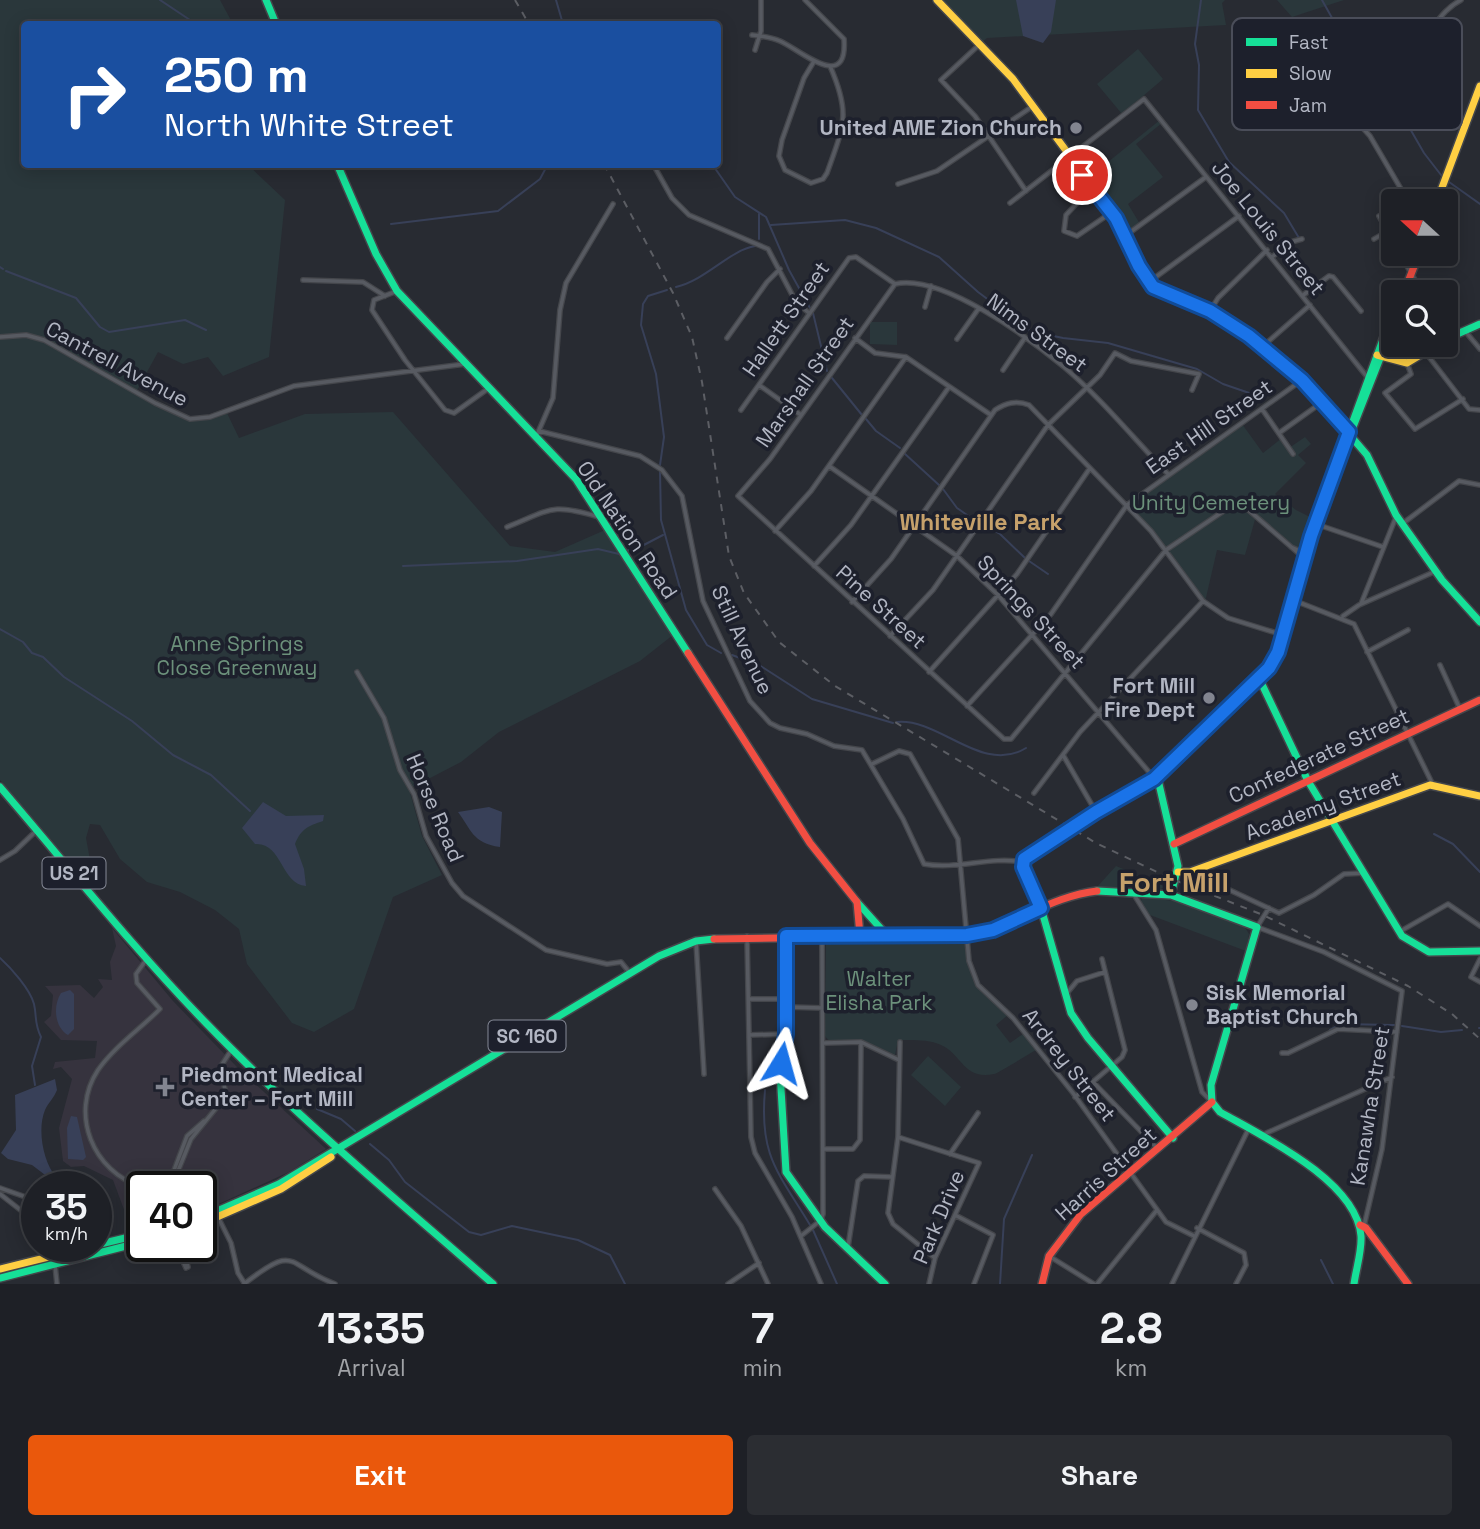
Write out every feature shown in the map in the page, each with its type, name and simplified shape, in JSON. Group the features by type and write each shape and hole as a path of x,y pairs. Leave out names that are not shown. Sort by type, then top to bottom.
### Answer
{"main road":[{"path":"266,0 275,21"},
{"path":"937,0 1013,79 1069,159 1112,212 1149,282 1163,292 1210,311 1262,347 1302,380 1323,402 1367,455 1402,524 1436,571 1480,622"},
{"path":"1441,189 1480,86"},
{"name":"Old Nation Road","path":"339,168 376,254 397,291 465,364 537,434 576,479 804,834 857,902 883,931 891,935"},
{"path":"1407,280 1412,266"},
{"path":"1458,331 1480,324"},
{"path":"1349,432 1357,422 1381,350"},
{"path":"1173,1138 1080,1027 1065,994 1041,908 1023,862 1080,822 1154,779 1259,678 1275,659 1316,524 1368,378 1381,351"},
{"path":"1379,356 1407,363 1418,357"},
{"path":"1259,678 1308,781 1399,932 1415,948 1434,954 1480,951"},
{"name":"Confederate Street","path":"1174,844 1480,700"},
{"path":"1154,779 1159,784 1174,844 1178,872 1171,895"},
{"name":"Academy Street","path":"1178,872 1190,872 1433,785 1480,796"},
{"name":"US 21","path":"0,787 148,959 232,1049 493,1284"},
{"path":"857,902 860,935 967,935 993,930 1041,908 1090,891 1171,895 1257,927 1211,1085 1212,1102 1220,1112 1318,1170 1350,1207 1408,1284"},
{"path":"1241,920 1254,937"},
{"name":"SC 160","path":"217,1215 340,1149 629,973 693,942 747,936 860,935"},
{"path":"786,936 786,1034 780,1072 786,1172 821,1220 848,1250 885,1284"},
{"name":"Harris Street","path":"1042,1284 1049,1256 1081,1214 1212,1102"},
{"path":"1354,1284 1362,1226"},
{"path":"0,1269 46,1262"},
{"path":"0,1278 50,1262"}],"street":[{"path":"755,50 760,36 761,0"},
{"path":"752,35 782,42 813,63 830,66 842,58 844,39 805,0"},
{"path":"1442,18 1461,0"},
{"path":"980,44 941,80 975,116 1026,191"},
{"path":"813,63 804,78 779,150 785,170 811,183 823,179 827,173 845,114 830,66"},
{"name":"Joe Louis Street","path":"1069,159 1144,99 1368,378"},
{"path":"898,184 930,175 1033,106"},
{"path":"1365,130 1401,189"},
{"path":"1010,203 1069,159"},
{"path":"655,168 681,209 697,219 763,245 780,269 796,302 809,313"},
{"path":"1125,236 1206,177"},
{"path":"1092,187 1066,215 1064,231 1077,236 1112,212"},
{"path":"537,434 553,398 560,310 566,283 613,204"},
{"path":"1149,282 1239,216"},
{"path":"1374,239 1381,234"},
{"path":"1272,257 1291,242 1302,239"},
{"path":"1210,311 1218,298 1267,250"},
{"name":"Hallett Street","path":"741,410 851,257 856,257 895,284"},
{"path":"1407,266 1415,280"},
{"path":"727,338 767,282 780,269"},
{"path":"1302,296 1329,276 1333,277 1361,312"},
{"path":"303,280 363,282 385,296"},
{"name":"Nims Street","path":"895,284 914,282 931,286 979,308 1024,339 1066,369 1169,475"},
{"name":"Marshall Street","path":"738,496 770,459 895,284"},
{"path":"925,307 931,286"},
{"path":"397,291 372,301 372,310 414,372 445,410 452,413 489,388"},
{"path":"1262,347 1310,305"},
{"path":"957,339 979,308"},
{"path":"1464,329 1480,349"},
{"name":"Cantrell Avenue","path":"0,337 26,335 44,340 169,411 190,419 210,417 294,386 465,364"},
{"path":"855,338 875,353 906,357 991,415"},
{"path":"1003,370 1024,339"},
{"path":"890,636 933,590 1048,425 1086,389 1115,352 1130,361 1199,374 1192,390"},
{"path":"775,531 811,491 906,357"},
{"path":"1428,357 1469,409 1480,410"},
{"path":"1407,363 1411,374 1385,393 1415,429 1463,399"},
{"name":"East Hill Street","path":"967,706 1051,614 1127,505 1302,380"},
{"path":"759,385 801,415"},
{"path":"814,566 851,525 949,387"},
{"path":"852,602 891,559 991,415 1005,404 1022,402 1127,505 1166,550 1203,601 1228,618 1283,635"},
{"path":"1279,433 1323,402"},
{"path":"1262,409 1293,454"},
{"name":"Still Avenue","path":"537,434 640,456 662,470 682,496 703,601 750,701 770,723 838,747 857,747 865,752 872,764"},
{"name":"Springs Street","path":"829,466 957,556 998,594 1154,779"},
{"path":"929,672 1017,574 1090,468"},
{"path":"1402,524 1458,481 1480,485"},
{"name":"Pine Street","path":"738,496 1004,739 1011,739 1067,673"},
{"path":"1067,673 1166,550 1228,508 1238,504 1305,556"},
{"path":"507,527 552,509 565,507 601,518"},
{"path":"1359,605 1396,515"},
{"path":"1316,524 1383,547"},
{"path":"1342,617 1359,605 1436,571"},
{"path":"1293,600 1342,617 1354,624 1433,785"},
{"path":"1034,793 1080,732 1101,713 1203,601"},
{"path":"1367,652 1408,630"},
{"path":"1440,665 1460,709"},
{"name":"Horse Road","path":"357,672 380,710 400,770 414,794 426,836 452,883 463,896 546,950 607,964 621,962 629,973"},
{"name":"Ardrey Street","path":"872,764 899,751 910,754 958,839 969,961 978,985 1013,1018 1076,1097 1166,1222 1194,1236"},
{"path":"1063,755 1096,812"},
{"path":"872,764 903,819 921,861 929,865 961,865 996,859 1023,862"},
{"path":"0,860 15,851 37,830"},
{"path":"1190,872 1279,913 1314,895 1344,874 1364,873"},
{"path":"1133,893 1156,930 1202,1093 1212,1102"},
{"path":"1399,932 1448,904 1480,926"},
{"path":"1257,927 1269,908"},
{"name":"Kanawha Street","path":"1257,927 1324,952 1402,990 1382,1149 1362,1226"},
{"path":"747,936 751,1137 755,1153 801,1236 821,1284"},
{"path":"801,1236 821,1220 824,1043 822,936"},
{"path":"693,942 704,1074"},
{"path":"126,1179 113,1173 98,1155 88,1133 85,1109 90,1086 98,1070 160,1009 137,984 136,974 148,959"},
{"path":"1480,959 1471,977 1480,982"},
{"path":"1076,1097 1122,1057 1125,1043 1102,960"},
{"path":"1065,994 1077,981 1105,972"},
{"path":"748,999 823,1008"},
{"path":"1282,1053 1289,1053 1338,1029 1397,1032"},
{"path":"748,1035 786,1034"},
{"path":"824,1043 861,1042 899,1060"},
{"path":"823,1149 853,1149 860,1140 861,1042"},
{"path":"900,1042 898,1137 890,1219 935,1258"},
{"path":"176,1171 185,1148 226,1096 221,1066 232,1049"},
{"path":"1262,1135 1392,1077"},
{"path":"1093,1082 1159,1150"},
{"path":"950,1154 978,1113"},
{"path":"1172,1284 1197,1228 1249,1128"},
{"name":"Park Drive","path":"898,1137 979,1163 935,1258 929,1284"},
{"path":"848,1250 858,1181 864,1176 892,1177"},
{"path":"0,1188 21,1195"},
{"path":"715,1189 741,1226 768,1284"},
{"path":"0,1194 21,1210"},
{"path":"1049,1256 1095,1284 1157,1210"},
{"path":"217,1215 231,1243 238,1273 244,1284 269,1264 291,1260 335,1284"},
{"path":"955,1215 993,1235 974,1284"},
{"path":"1197,1228 1246,1256 1246,1265 1236,1284"},
{"path":"53,1262 57,1284"},
{"path":"185,1262 187,1267"},
{"path":"728,1284 759,1263"}],"shaded area":[{"name":"Piedmont Medical Center – Fort Mill","path":"112,928 173,1001 237,1067 326,1149 289,1172 217,1205 217,1171 126,1171 126,1215 112,1180 112,1171 94,1171 84,1166 71,1167 63,1161 59,1128 72,1079 61,1067 53,1069 55,1062 95,1058 97,1041 61,1040 44,1022 51,1016 53,995 45,986 80,985 94,998 103,987 98,979 112,980 110,962 116,946"}],"green space":[{"name":"Anne Springs Close Greenway","path":"0,0 220,0 231,21 21,21 21,168 251,168 285,200 269,357 223,376 208,357 183,364 158,352 136,392 170,411 188,417 226,411 239,438 305,414 393,412 510,546 555,552 605,530 673,635 640,661 499,732 461,762 409,789 422,836 442,875 393,897 354,1009 314,1032 292,1023 247,964 239,929 215,910 180,892 147,882 120,859 100,825 90,824 86,838 96,892 0,780"},
{"path":"937,0 1225,0 1222,3 1226,25 987,38 980,44"},
{"path":"1277,0 1344,0 1292,17"},
{"path":"1138,49 1163,79 1122,114 1097,84"},
{"path":"1160,120 1162,123 1136,144 1163,177 1128,204 1140,224 1126,234 1084,175 1105,159 1108,162"},
{"path":"870,322 897,322 897,345 870,344"},
{"name":"Unity Cemetery","path":"1242,424 1263,453 1282,438 1289,448 1305,437 1311,444 1298,455 1306,463 1275,494 1296,510 1316,520 1305,553 1291,546 1256,516 1245,555 1217,550 1205,602 1128,505"},
{"path":"1116,866 1166,887 1097,887"},
{"path":"1142,898 1201,906 1231,917 1249,934 1246,951 1150,915 1140,904"},
{"name":"Walter Elisha Park","path":"826,939 963,939 978,985 1009,1014 996,1025 1010,1043 1023,1034 1036,1050 994,1074 984,1075 969,1070 948,1049 931,1042 898,1040 895,1055 865,1041 830,1042 825,1036"},
{"path":"928,1056 961,1087 945,1106 911,1075"}],"water":[{"path":"1016,0 1056,0 1051,32 1043,43 1023,36"},
{"path":"263,802 286,816 324,815 323,821 303,831 295,844 304,869 306,886 291,878 271,849 255,844 242,828"},
{"path":"489,807 502,812 500,847 478,839 458,812"},
{"path":"70,990 74,994 74,1029 68,1035 60,1027 56,1009 61,993"},
{"path":"55,1079 57,1090 45,1110 42,1126 45,1154 51,1171 40,1171 32,1165 8,1159 1,1153 16,1130 15,1095"},
{"path":"71,1116 77,1117 86,1157 83,1160 68,1159 67,1128"}],"waterway":[{"path":"160,0 192,21"},
{"path":"556,0 562,21"},
{"path":"1201,0 1195,44 1199,65 1198,110 1229,162 1284,213 1299,238"},
{"path":"1322,0 1332,18"},
{"path":"1411,130 1441,175"},
{"path":"391,224 498,211 540,179 546,168"},
{"path":"715,168 735,197 766,217 789,270 810,308"},
{"path":"1449,182 1480,204"},
{"path":"759,214 759,239"},
{"path":"771,225 845,220 876,228 939,257 978,292 1030,331 1108,343 1197,369 1223,384 1258,396"},
{"path":"676,287 697,278 736,253 755,246"},
{"path":"6,271 76,298 100,327 109,332 185,320 206,330"},
{"path":"660,465 664,437 656,374 641,325 643,304 648,296 667,290"},
{"path":"813,313 827,371"},
{"path":"832,378 862,415"},
{"path":"866,419 876,431 900,448"},
{"path":"904,453 939,485"},
{"path":"660,471 661,520 686,610 707,645 721,653"},
{"path":"943,489 957,508 977,522"},
{"path":"982,524 1000,534 1025,558"},
{"path":"626,551 663,535"},
{"path":"403,566 517,561 598,549 619,554"},
{"path":"1029,561 1048,574"},
{"path":"0,629 23,642 32,653 43,657 64,677 132,721 173,755 211,775 250,811"},
{"path":"732,655 759,665 812,699 893,723"},
{"path":"897,722 929,728 977,751 993,755 1010,754 1026,748"},
{"path":"1434,834 1453,844 1480,872"},
{"path":"0,958 24,985 34,1004 36,1024 41,1037 32,1066 35,1085"},
{"path":"1330,1030 1341,1024 1394,1025"},
{"path":"1402,1026 1441,1032 1462,1030"},
{"path":"765,1090 764,1113 768,1148 780,1176 810,1225"},
{"path":"317,1109 341,1119 355,1131"},
{"path":"370,1144 389,1160 405,1182 469,1232 481,1235 512,1226 578,1240 610,1255 625,1284"},
{"path":"1000,1284 1004,1219 1032,1155"},
{"path":"813,1230 837,1284"},
{"path":"1321,1260 1333,1284"}],"railway":[{"path":"515,0 527,21"},
{"path":"606,168 673,293 692,337 702,382 729,556 744,593 779,642 835,686 1096,843 1172,879 1263,915 1408,986 1452,1014 1480,1039"}],"traffic: fast":[{"path":"266,0 275,21"},
{"path":"339,168 376,254 397,291 576,479 688,653"},
{"path":"1458,334 1480,324"},
{"path":"1097,891 1171,895 1178,866 1159,784 1155,779 1269,668 1276,657 1311,536 1381,345"},
{"path":"1353,427 1381,356"},
{"path":"1313,392 1367,455 1396,515 1442,580 1480,622"},
{"path":"1259,678 1308,781 1402,936 1429,952 1480,951"},
{"path":"1080,823 1155,779"},
{"path":"0,787 127,936 206,1023 311,1124 493,1284"},
{"path":"1064,833 1080,823"},
{"path":"1064,833 1027,857 1022,865 1041,908 1071,1013 1088,1038 1173,1138"},
{"path":"1171,895 1257,927 1211,1085 1212,1102 1220,1112 1305,1162 1343,1197 1356,1216 1361,1236 1354,1284"},
{"path":"857,902 883,931 892,935"},
{"path":"786,936 786,1041 780,1072 786,1172 825,1227 885,1284"},
{"path":"217,1211 279,1184 659,956 696,941 714,939"},
{"path":"112,1241 126,1238"},
{"path":"0,1278 126,1246"}],"traffic: slow":[{"path":"937,0 1013,79 1116,218 1153,287 1210,311 1249,336 1313,392"},
{"path":"1441,189 1480,86"},
{"path":"1377,355 1381,356"},
{"path":"1384,357 1407,363 1417,357"},
{"path":"1178,872 1190,872 1430,785 1480,796"},
{"path":"217,1217 281,1189 331,1157"},
{"path":"0,1269 28,1262"}],"traffic: jam":[{"path":"1409,280 1414,266"},
{"path":"688,653 810,843 857,902 860,935"},
{"path":"1174,844 1480,700"},
{"path":"714,939 967,935 984,931 1064,899 1097,891"},
{"path":"1042,1284 1049,1256 1081,1214 1212,1102"},
{"path":"1360,1225 1366,1228 1408,1284"}],"place":[{"name":"United AME Zion Church","path":"1076,128"},
{"name":"Fort Mill Fire Dept","path":"1209,698"},
{"name":"Sisk Memorial Baptist Church","path":"1192,1005"},
{"name":"Piedmont Medical Center – Fort Mill","path":"165,1087"}],"district":[{"name":"Whiteville Park","path":"981,522"},
{"name":"Fort Mill","path":"1174,882"}],"route":[{"path":"781,1063 786,1034 786,936 967,935 993,930 1041,908 1022,865 1024,859 1096,812 1154,779 1269,668 1278,652 1311,536 1349,432 1302,380 1249,336 1210,311 1153,287 1139,266 1116,218 1082,175"}]}
